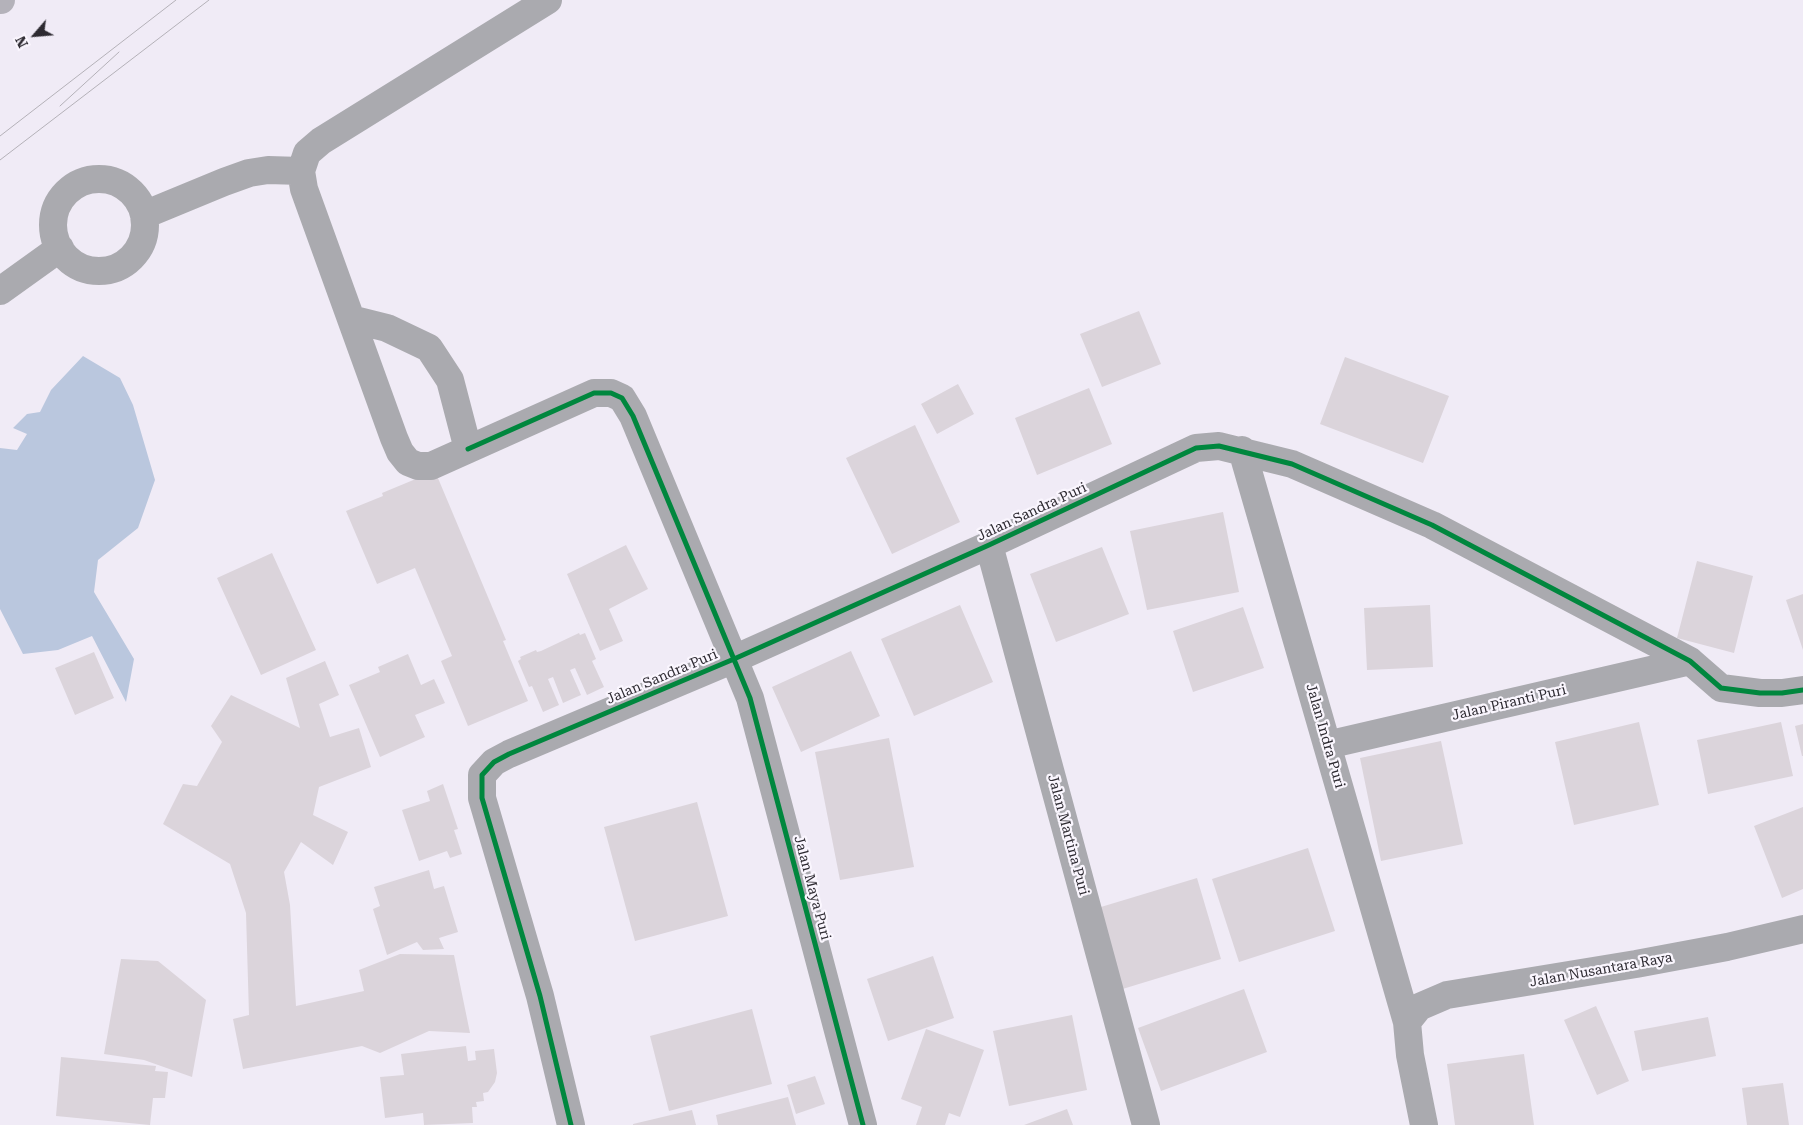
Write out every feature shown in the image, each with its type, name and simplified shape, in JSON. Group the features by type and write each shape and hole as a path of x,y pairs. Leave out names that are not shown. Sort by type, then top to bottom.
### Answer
{"street":[{"path":"351,319 387,328 429,348 450,380 468,449 431,466 418,466 408,462 400,452 394,438 304,189 301,171 307,153 321,140 548,0"},
{"path":"144,215 249,173 268,170 301,171"},
{"path":"89,179 104,179 118,182 130,190 139,202 144,215 145,229 142,243 134,255 123,265 109,270 81,267 69,259 60,248 54,235 54,220 57,206 65,194 76,185 89,179"},
{"path":"0,292 60,248"},
{"name":"Jalan Maya Puri","path":"468,449 594,393 611,393 622,398 633,416 750,698 863,1125"},
{"name":"Jalan Sandra Puri","path":"571,1125 540,996 482,798 482,775 494,762 734,659 989,545 1196,448 1218,446 1242,450 1292,464 1432,526 1690,661 1721,688 1760,694 1803,690"},
{"name":"Jalan Indra Puri","path":"1242,450 1407,1022 1410,1055 1424,1125"},
{"name":"Jalan Martina Puri","path":"989,545 1146,1125"},
{"name":"Jalan Piranti Puri","path":"1327,745 1690,661"},
{"name":"Jalan Nusantara Raya","path":"1407,1022 1419,1006 1447,995 1636,964 1727,947 1803,929"}],"water":[{"path":"83,356 120,378 133,405 155,480 138,528 98,560 94,592 134,659 126,702 92,636 58,650 23,654 0,609 0,448 17,450 27,434 13,428 27,414 40,412 51,390"}],"building":[{"path":"1139,311 1161,364 1102,387 1080,334"},
{"path":"1345,357 1449,396 1423,463 1320,424"},
{"path":"958,384 974,414 937,434 921,404"},
{"path":"1089,388 1112,444 1037,475 1015,418"},
{"path":"915,425 960,522 892,554 846,458"},
{"path":"435,471 506,640 503,641 528,701 468,726 441,661 452,656 415,568 377,584 346,511 383,496 382,493"},
{"path":"1223,512 1239,592 1147,610 1130,531"},
{"path":"626,545 648,589 609,609 623,641 600,651 567,574"},
{"path":"1102,547 1129,614 1056,642 1030,574"},
{"path":"272,553 316,650 261,675 217,578"},
{"path":"1697,561 1753,576 1734,653 1677,638"},
{"path":"1803,594 1803,650 1786,600"},
{"path":"960,605 993,682 914,716 881,639"},
{"path":"1430,605 1433,667 1367,670 1364,608"},
{"path":"1243,607 1264,668 1193,692 1173,631"},
{"path":"579,633 580,635 585,633 596,659 592,661 604,687 587,695 575,668 570,670 581,695 563,703 553,677 548,679 559,705 543,712 532,686 529,687 518,661 521,659 520,657 536,650 537,652 541,651"},
{"path":"851,651 880,716 801,752 772,687"},
{"path":"94,652 114,698 75,715 55,668"},
{"path":"408,654 421,685 434,679 445,703 415,715 425,737 380,757 349,685 380,672 378,667"},
{"path":"325,661 339,695 319,704 330,737 359,728 371,767 319,787 313,815 348,832 333,865 301,842 284,872 290,905 296,1006 364,991 359,970 400,954 454,955 470,1033 429,1031 380,1053 362,1046 243,1069 233,1019 249,1015 246,913 230,864 163,824 183,784 197,786 222,742 211,726 231,695 300,728 286,678"},
{"path":"1639,722 1659,805 1574,825 1555,742"},
{"path":"1781,722 1793,776 1708,794 1697,740"},
{"path":"1803,724 1803,756 1802,756 1795,726"},
{"path":"889,738 914,867 840,880 815,752"},
{"path":"1441,741 1463,844 1381,861 1360,758"},
{"path":"443,784 458,829 454,830 462,854 450,858 447,851 419,861 402,810 430,801 427,791"},
{"path":"697,802 728,916 635,941 604,827"},
{"path":"1803,807 1803,889 1782,898 1754,826"},
{"path":"1308,848 1335,931 1239,962 1212,879"},
{"path":"429,870 434,889 444,886 458,932 439,938 444,949 423,950 417,942 387,955 373,909 380,906 374,887"},
{"path":"1197,878 1221,959 1116,991 1091,910"},
{"path":"933,956 954,1018 888,1041 867,979"},
{"path":"121,959 158,961 206,1000 192,1077 144,1060 104,1054"},
{"path":"1244,989 1267,1052 1161,1091 1138,1028"},
{"path":"1596,1006 1629,1081 1597,1095 1564,1020"},
{"path":"752,1009 772,1084 669,1111 650,1036"},
{"path":"1072,1015 1087,1090 1009,1106 993,1031"},
{"path":"1708,1017 1716,1056 1642,1071 1634,1031"},
{"path":"926,1029 984,1050 960,1117 949,1113 945,1125 916,1125 922,1107 901,1099"},
{"path":"466,1046 468,1061 476,1060 475,1051 494,1049 497,1073 495,1082 488,1092 483,1093 484,1101 476,1102 477,1107 472,1107 473,1123 424,1125 423,1113 385,1118 380,1077 404,1075 401,1054"},
{"path":"1524,1054 1534,1125 1455,1125 1447,1064"},
{"path":"61,1057 156,1066 155,1071 168,1072 165,1098 153,1098 150,1125 56,1116"},
{"path":"815,1076 825,1104 796,1114 787,1085"},
{"path":"1783,1083 1789,1125 1747,1125 1742,1088"},
{"path":"788,1097 796,1125 718,1125 716,1115"},
{"path":"1067,1109 1073,1125 1024,1125"},
{"path":"692,1110 696,1125 633,1125 633,1124"}],"tram line":[{"path":"0,136 176,0"},
{"path":"0,160 209,0"},
{"path":"60,106 119,52"}],"cycle path":[{"path":"468,449 594,393 611,393 622,398 633,416 750,698 863,1125"},
{"path":"571,1125 540,996 482,798 482,775 494,762 734,659 989,545 1196,448 1219,446 1292,464 1432,525 1690,661 1721,688 1760,693 1782,693 1803,690"}]}
